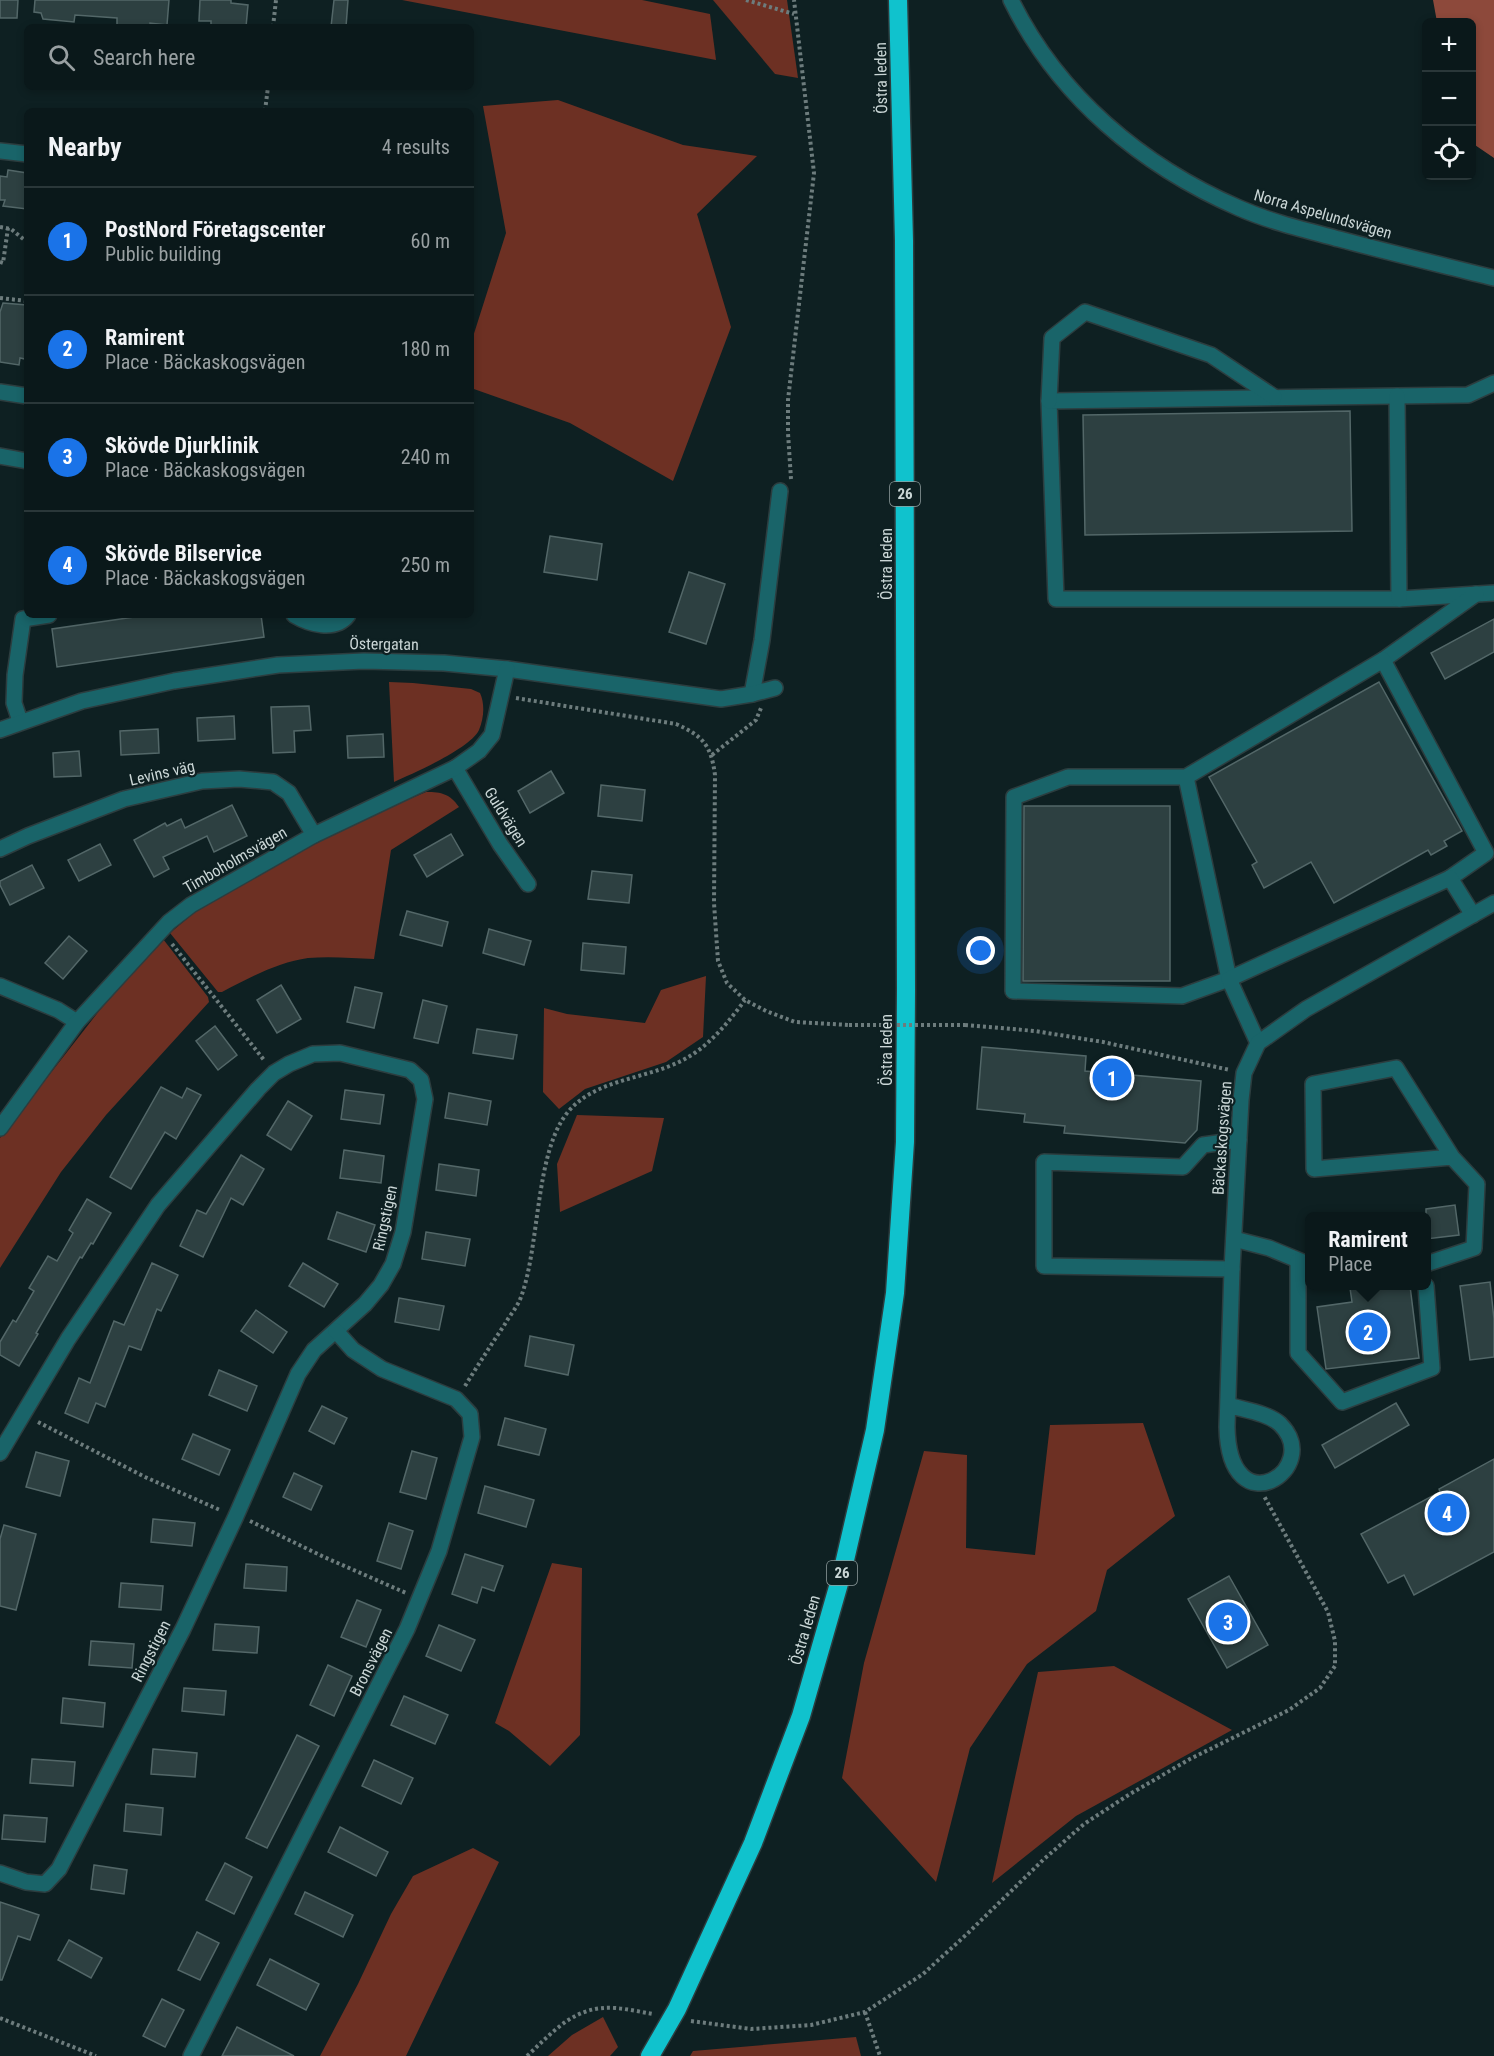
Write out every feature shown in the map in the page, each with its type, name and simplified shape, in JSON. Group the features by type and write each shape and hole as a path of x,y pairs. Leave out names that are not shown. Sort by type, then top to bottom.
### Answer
{"highway":[{"name":"Östra leden","path":"650,2056 677,2009 753,1843 801,1716 842,1573 875,1430 895,1293 905,1142 906,1000 904,253 898,0"}],"street":[{"name":"Norra Aspelundsvägen","path":"1011,0 1041,52 1071,89 1107,126 1143,155 1192,185 1240,208 1290,226 1494,278"},
{"path":"0,151 24,154"},
{"path":"1274,397 1211,355 1084,312 1052,338 1049,401 1056,599 1399,599 1494,593"},
{"path":"1049,401 1468,395 1494,383"},
{"path":"0,392 24,396"},
{"path":"1397,396 1399,599"},
{"path":"0,456 24,460"},
{"path":"752,694 786,491"},
{"path":"1383,660 1486,853 1450,878 1230,979 1182,996 1013,992 1014,797 1068,777 1186,777 1383,660 1476,594"},
{"path":"20,721 7,685 23,619 30,618"},
{"name":"Östergatan","path":"300,618 325,625 340,622 345,618"},
{"name":"Östergatan","path":"0,730 20,721 82,701 174,681 278,665 364,660 444,663 507,669 721,699 772,689"},
{"name":"Timboholmsvägen","path":"0,1128 77,1022 169,922 191,905 314,835 454,768 479,751 492,735 507,669"},
{"name":"Guldvägen","path":"454,768 500,844 528,884"},
{"path":"1186,777 1230,979 1258,1043"},
{"name":"Levins väg","path":"0,849 28,836 124,800 202,782 239,779 273,782 289,793 314,835"},
{"path":"1450,878 1473,915"},
{"name":"Bäckaskogsvägen","path":"1256,1483 1244,1478 1236,1471 1227,1443 1232,1269 1244,1073 1258,1043 1306,1009 1494,903"},
{"path":"0,986 58,1011 77,1022"},
{"name":"Ringstigen","path":"0,1453 68,1340 158,1205 274,1073 313,1054 340,1053 411,1070 421,1080 425,1099 403,1232 393,1264 381,1285 314,1350 298,1374 236,1516 183,1629 58,1869 45,1884 26,1882 0,1873"},
{"path":"1431,1262 1474,1248 1477,1184 1452,1157 1396,1068 1313,1084 1314,1169 1452,1157"},
{"path":"1232,1269 1044,1266 1044,1162 1183,1167 1203,1146 1239,1140"},
{"path":"1234,1239 1269,1248 1304,1263 1298,1353 1342,1402 1431,1368 1426,1290"},
{"name":"Bronsvägen","path":"191,2056 407,1629 439,1551 472,1437 470,1414 456,1399 382,1369 353,1350 336,1331"},
{"path":"1228,1405 1270,1418 1280,1424 1291,1446 1292,1457 1281,1476 1269,1482 1256,1483"}],"path":[{"path":"273,24 276,0"},
{"path":"746,0 794,14"},
{"path":"786,491 788,400 814,173 794,0"},
{"path":"266,108 268,90"},
{"path":"0,227 8,228 24,240"},
{"path":"0,262 3,263 8,228"},
{"path":"0,298 24,301"},
{"path":"712,754 756,720 772,689"},
{"path":"501,695 676,724 696,733 712,754 716,775 714,903 717,961 728,983 744,1000 795,1022 965,1024 1035,1031 1103,1042 1244,1073"},
{"path":"161,931 268,1066"},
{"path":"463,1390 520,1299 527,1277 548,1156 567,1112 599,1089 681,1062 704,1047 732,1017 744,1000"},
{"path":"30,1418 145,1477 226,1514"},
{"path":"691,2021 751,2029 812,2025 865,2012 923,1974 1084,1824 1190,1759 1289,1710 1320,1688 1335,1666 1335,1641 1328,1612 1256,1483"},
{"path":"245,1518 406,1594"},
{"path":"526,2056 568,2019 589,2010 615,2008 654,2014"},
{"path":"865,2012 879,2056"},
{"path":"0,2018 96,2056"}],"shaded area":[{"path":"402,0 642,0 710,14 716,60"},
{"path":"713,0 787,0 798,78 775,74"},
{"path":"1433,0 1494,0 1494,158 1476,146 1476,18 1436,18"},
{"path":"558,100 683,145 757,156 697,214 731,327 673,481 570,423 474,389 474,334 506,233 483,106"},
{"path":"389,682 471,689 480,693 483,711 479,730 474,737 454,752 394,782"},
{"path":"426,792 445,795 459,807 391,850 374,959 324,957 297,960 218,992 170,933 195,912 346,826"},
{"path":"163,939 208,997 209,1002 106,1115 61,1172 0,1268 0,1138 99,1011"},
{"path":"706,976 703,1037 666,1062 585,1089 559,1109 543,1092 544,1008 567,1014 645,1023 661,990"},
{"path":"577,1115 664,1118 652,1171 560,1212 557,1164"},
{"path":"1143,1423 1175,1516 1107,1570 1096,1611 1027,1664 970,1748 936,1882 842,1778 864,1663 924,1451 967,1455 966,1548 1035,1555 1050,1425"},
{"path":"552,1563 582,1568 580,1735 550,1766 509,1731 495,1723"},
{"path":"1114,1666 1232,1730 1076,1816 992,1883 1038,1672"},
{"path":"473,1848 499,1862 406,2056 320,2056 391,1914 413,1876"},
{"path":"603,2017 618,2047 610,2056 548,2056 572,2035"},
{"path":"856,2037 861,2056 690,2056 693,2051"}],"building":[{"path":"0,0 18,0 17,18 0,18"},
{"path":"35,0 169,0 167,24 117,24 117,18 75,15 74,22 43,19 41,13 34,12"},
{"path":"200,0 231,0 231,3 248,5 246,24 211,24 211,21 199,21"},
{"path":"334,0 348,0 346,24 331,24"},
{"path":"8,170 24,173 24,209 3,206 5,200 0,200 0,176 7,177"},
{"path":"3,303 24,305 24,359 20,358 19,365 0,362 0,312"},
{"path":"1350,411 1352,531 1085,535 1083,415"},
{"path":"550,536 602,544 597,580 544,572"},
{"path":"689,572 725,584 706,644 669,632"},
{"path":"127,618 261,618 264,637 57,667 52,629"},
{"path":"1494,619 1494,652 1445,679 1431,653"},
{"path":"1379,682 1462,831 1444,841 1447,846 1431,855 1428,850 1334,903 1311,862 1264,888 1252,865 1257,862 1209,777"},
{"path":"309,706 311,730 294,731 295,752 273,753 271,707"},
{"path":"234,716 235,739 198,741 197,718"},
{"path":"158,729 159,753 121,755 120,731"},
{"path":"383,734 384,757 348,758 347,736"},
{"path":"79,751 81,776 54,777 53,753"},
{"path":"551,771 564,793 530,813 518,791"},
{"path":"601,785 645,790 642,821 598,816"},
{"path":"232,805 247,836 214,852 207,836 163,857 169,869 154,877 134,840 165,823 167,826 181,819 185,828"},
{"path":"1024,806 1170,806 1170,981 1023,981"},
{"path":"451,834 463,855 427,877 414,855"},
{"path":"100,844 111,865 79,881 68,860"},
{"path":"32,865 44,888 10,905 0,881"},
{"path":"592,871 632,875 629,903 588,899"},
{"path":"407,911 448,922 442,946 400,935"},
{"path":"489,929 531,941 524,965 483,953"},
{"path":"69,936 87,951 63,979 45,963"},
{"path":"583,943 626,947 624,974 581,970"},
{"path":"281,985 301,1019 277,1033 257,1000"},
{"path":"355,987 382,993 374,1028 347,1022"},
{"path":"423,1000 447,1006 438,1043 414,1038"},
{"path":"215,1026 237,1055 218,1070 196,1041"},
{"path":"477,1029 517,1035 513,1059 473,1053"},
{"path":"982,1047 1086,1056 1085,1071 1201,1081 1197,1130 1185,1143 1064,1133 1065,1126 1024,1122 1025,1114 977,1109"},
{"path":"161,1087 182,1098 187,1088 201,1095 176,1139 165,1132 131,1189 110,1177"},
{"path":"345,1090 384,1095 380,1124 341,1119"},
{"path":"449,1093 491,1101 487,1125 445,1118"},
{"path":"288,1101 312,1116 291,1150 267,1135"},
{"path":"344,1150 384,1156 381,1183 340,1178"},
{"path":"241,1155 264,1169 243,1205 231,1198 203,1257 180,1246 197,1210 206,1214"},
{"path":"439,1164 479,1170 476,1196 436,1190"},
{"path":"87,1199 111,1213 93,1244 91,1243 82,1258 80,1257 19,1366 0,1355 0,1342 13,1320 16,1322 34,1291 29,1288 48,1256 57,1261 73,1233 69,1230"},
{"path":"1455,1205 1459,1235 1431,1238 1431,1212 1426,1212 1426,1209"},
{"path":"337,1212 375,1225 366,1252 328,1239"},
{"path":"426,1232 470,1239 465,1266 422,1259"},
{"path":"152,1263 178,1275 161,1311 157,1309 141,1350 129,1346 105,1407 96,1403 88,1423 65,1413 79,1378 90,1383 114,1321 124,1325"},
{"path":"303,1263 338,1284 324,1307 289,1286"},
{"path":"1490,1282 1494,1319 1494,1357 1470,1360 1460,1286"},
{"path":"1350,1290 1410,1290 1419,1358 1326,1369 1317,1307 1352,1302"},
{"path":"399,1298 444,1306 439,1330 395,1322"},
{"path":"256,1310 287,1332 273,1353 241,1331"},
{"path":"530,1336 574,1345 568,1375 525,1366"},
{"path":"219,1370 257,1386 247,1411 209,1395"},
{"path":"1396,1403 1409,1425 1335,1468 1322,1445"},
{"path":"322,1406 347,1418 334,1444 309,1431"},
{"path":"505,1418 546,1429 539,1455 498,1445"},
{"path":"193,1434 230,1450 219,1475 182,1459"},
{"path":"412,1451 437,1458 426,1499 400,1492"},
{"path":"36,1452 69,1461 60,1496 26,1487"},
{"path":"1494,1459 1494,1552 1414,1595 1404,1575 1388,1583 1361,1534 1440,1492 1439,1489"},
{"path":"294,1473 322,1486 311,1510 283,1497"},
{"path":"485,1486 534,1500 526,1527 478,1513"},
{"path":"153,1519 195,1523 192,1546 151,1542"},
{"path":"389,1523 413,1531 401,1569 377,1561"},
{"path":"4,1525 36,1534 16,1610 0,1606 0,1539"},
{"path":"465,1554 503,1566 494,1591 482,1587 477,1603 452,1594"},
{"path":"246,1564 287,1567 286,1591 244,1588"},
{"path":"1229,1576 1268,1645 1227,1668 1188,1599"},
{"path":"121,1583 163,1586 161,1610 119,1607"},
{"path":"357,1600 381,1610 366,1647 341,1637"},
{"path":"215,1624 259,1627 257,1653 213,1650"},
{"path":"439,1625 475,1640 461,1671 426,1656"},
{"path":"91,1641 134,1644 132,1668 89,1665"},
{"path":"328,1665 352,1676 334,1716 310,1705"},
{"path":"184,1688 226,1691 224,1715 182,1711"},
{"path":"404,1696 448,1715 435,1744 391,1725"},
{"path":"63,1698 105,1703 103,1727 61,1723"},
{"path":"297,1735 319,1746 267,1848 246,1838"},
{"path":"153,1749 197,1753 195,1777 151,1774"},
{"path":"32,1759 75,1762 73,1786 30,1783"},
{"path":"374,1760 413,1778 401,1804 362,1786"},
{"path":"126,1804 163,1808 161,1835 124,1831"},
{"path":"4,1815 47,1818 45,1842 2,1839"},
{"path":"340,1827 388,1852 376,1876 328,1852"},
{"path":"225,1863 252,1877 234,1914 206,1900"},
{"path":"94,1865 127,1870 124,1894 91,1889"},
{"path":"305,1892 353,1915 343,1937 295,1914"},
{"path":"0,1902 39,1915 30,1940 18,1936 2,1980 0,1980"},
{"path":"197,1932 219,1943 200,1980 178,1970"},
{"path":"69,1940 102,1958 91,1978 58,1960"},
{"path":"270,1959 319,1984 306,2010 257,1985"},
{"path":"162,1999 184,2010 165,2047 143,2036"},
{"path":"237,2027 294,2056 222,2056"}],"place":[{"name":"PostNord Företagscenter","path":"1112,1078"},
{"name":"Ramirent","path":"1368,1332"},
{"name":"Skövde Bilservice","path":"1447,1513"},
{"name":"Skövde Djurklinik","path":"1228,1622"}]}
